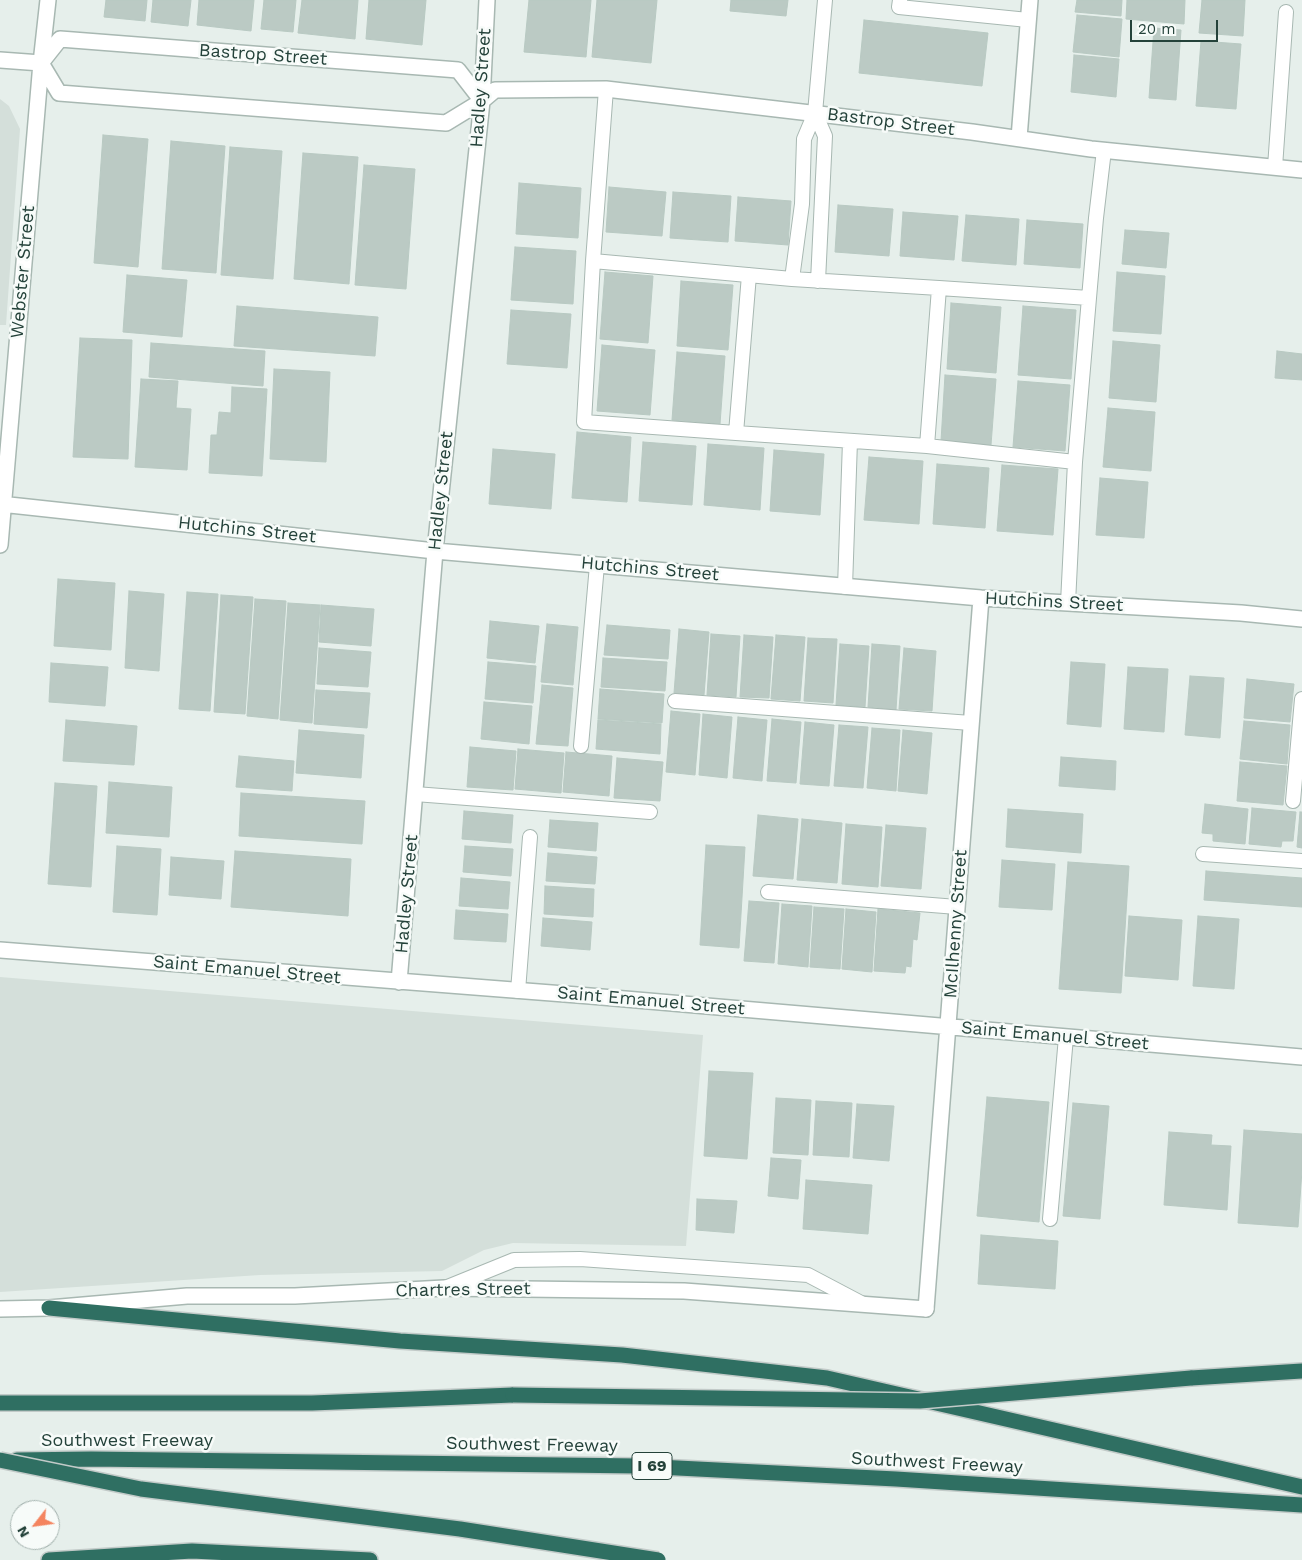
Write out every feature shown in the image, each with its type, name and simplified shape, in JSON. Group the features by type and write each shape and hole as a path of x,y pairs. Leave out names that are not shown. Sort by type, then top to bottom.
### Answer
{"highway":[{"path":"49,1308 400,1341 622,1355 826,1378 1302,1487"},
{"path":"0,1403 312,1403 513,1395 920,1401 1190,1378 1302,1371"},
{"name":"Southwest Freeway","path":"0,1460 111,1459 638,1466 1302,1504"},
{"path":"0,1460 141,1489 460,1529 658,1560"},
{"path":"49,1560 192,1551 370,1560"}],"street":[{"name":"Webster Street","path":"0,545 2,504 48,0"},
{"name":"Hadley Street","path":"400,982 435,551 482,101 487,0"},
{"path":"1019,138 1030,0"},
{"name":"Bastrop Street","path":"482,101 458,70 60,39 41,63 59,93 446,123 482,101 495,90 606,89 1019,138 1104,150 1302,170"},
{"path":"0,60 41,63"},
{"name":"Hutchins Street","path":"2,504 435,551 981,598 1241,613 1302,619"},
{"name":"McIlhenny Street","path":"926,1309 981,598"},
{"name":"Saint Emanuel Street","path":"0,950 518,991 1302,1057"},
{"name":"Chartres Street","path":"0,1309 49,1308 187,1296 295,1296 444,1288 684,1291 926,1309"}],"lane":[{"path":"792,279 802,204 804,139 814,114 825,0"},
{"path":"900,0 899,7 1028,20"},
{"path":"1275,167 1286,12"},
{"path":"606,89 584,422 928,446 1075,462"},
{"path":"814,114 824,136 818,281"},
{"path":"1068,603 1075,462 1096,218 1104,150"},
{"path":"594,261 818,281 1089,298"},
{"path":"736,433 749,275"},
{"path":"928,446 939,288"},
{"path":"845,587 850,442"},
{"path":"581,746 597,565"},
{"path":"1293,801 1302,699"},
{"path":"675,701 972,722"},
{"path":"415,794 650,812"},
{"path":"518,991 530,837"},
{"path":"1203,854 1302,861"},
{"path":"768,892 957,906"},
{"path":"1050,1219 1066,1037"},
{"path":"444,1288 514,1260 580,1259 808,1275 864,1304"}],"shaded area":[{"path":"0,99 9,106 20,129 6,325 0,325"},
{"path":"0,977 703,1035 686,1246 513,1243 484,1250 442,1271 260,1275 0,1292"}],"building":[{"path":"106,0 147,0 145,21 104,17"},
{"path":"153,0 191,0 188,26 151,22"},
{"path":"199,0 254,0 251,31 197,25"},
{"path":"264,0 296,0 293,32 261,29"},
{"path":"302,0 358,0 355,39 298,33"},
{"path":"369,0 426,0 422,45 366,39"},
{"path":"529,0 591,0 586,57 524,52"},
{"path":"597,0 657,0 651,63 592,57"},
{"path":"731,0 788,0 786,16 730,11"},
{"path":"1077,0 1122,0 1121,16 1075,12"},
{"path":"1127,0 1185,0 1184,24 1126,19"},
{"path":"1202,0 1245,0 1243,36 1199,33"},
{"path":"1077,15 1122,19 1119,57 1073,52"},
{"path":"864,20 988,33 982,86 859,73"},
{"path":"1154,28 1181,30 1176,100 1149,98"},
{"path":"1201,41 1241,44 1236,109 1196,106"},
{"path":"1074,55 1119,59 1116,97 1071,92"},
{"path":"103,135 148,139 138,267 94,263"},
{"path":"171,141 225,146 216,273 162,269"},
{"path":"230,147 282,151 273,279 221,275"},
{"path":"303,153 358,157 349,284 294,279"},
{"path":"364,165 415,169 406,289 355,285"},
{"path":"519,183 581,188 578,238 516,234"},
{"path":"609,187 666,192 662,236 606,232"},
{"path":"673,192 731,196 728,242 670,238"},
{"path":"738,197 791,201 788,245 735,241"},
{"path":"838,205 893,209 889,256 835,252"},
{"path":"903,212 958,216 954,260 900,256"},
{"path":"966,215 1019,219 1016,265 962,261"},
{"path":"1027,220 1083,224 1080,268 1024,264"},
{"path":"1125,230 1169,233 1166,268 1122,264"},
{"path":"515,247 576,251 573,304 511,300"},
{"path":"605,272 653,276 648,343 600,339"},
{"path":"1117,272 1165,276 1161,334 1113,331"},
{"path":"127,275 187,280 182,337 123,332"},
{"path":"681,281 733,285 728,350 677,346"},
{"path":"951,303 1001,307 996,373 947,369"},
{"path":"237,306 378,317 375,356 234,346"},
{"path":"1023,306 1076,310 1071,379 1018,375"},
{"path":"511,310 571,314 567,368 507,364"},
{"path":"80,338 132,340 128,459 73,457"},
{"path":"1113,341 1160,345 1156,402 1109,398"},
{"path":"151,343 265,351 263,386 149,377"},
{"path":"602,345 655,350 650,415 597,411"},
{"path":"1277,351 1302,354 1302,380 1275,378"},
{"path":"677,352 725,356 720,424 672,420"},
{"path":"274,369 330,372 326,462 270,459"},
{"path":"945,375 996,379 991,445 941,441"},
{"path":"141,379 178,381 176,408 191,409 187,470 135,467"},
{"path":"1018,381 1070,385 1065,451 1013,447"},
{"path":"232,387 267,389 262,476 209,473 211,435 217,435 219,412 231,413"},
{"path":"1108,408 1155,412 1151,471 1103,467"},
{"path":"577,432 631,437 627,502 572,498"},
{"path":"643,442 696,446 692,505 639,501"},
{"path":"708,444 764,448 760,510 704,505"},
{"path":"493,449 555,454 551,509 489,504"},
{"path":"774,450 824,454 820,515 770,511"},
{"path":"869,457 923,461 919,524 864,520"},
{"path":"937,464 989,468 985,528 933,524"},
{"path":"1002,465 1058,469 1053,535 997,531"},
{"path":"1100,478 1148,482 1144,538 1096,535"},
{"path":"58,579 115,583 111,650 54,646"},
{"path":"129,591 164,594 159,671 125,668"},
{"path":"187,592 218,594 210,711 179,709"},
{"path":"221,595 253,597 245,714 214,712"},
{"path":"255,599 286,601 278,719 247,716"},
{"path":"288,603 320,605 312,723 280,720"},
{"path":"321,605 374,609 371,646 319,642"},
{"path":"490,621 539,626 535,663 487,658"},
{"path":"547,624 578,627 573,685 541,682"},
{"path":"607,625 670,630 668,659 604,655"},
{"path":"679,629 709,632 704,695 674,693"},
{"path":"711,634 740,636 736,697 707,695"},
{"path":"744,635 773,637 769,698 740,697"},
{"path":"776,635 805,637 800,701 771,699"},
{"path":"808,638 837,639 833,703 804,701"},
{"path":"840,644 869,646 865,707 836,705"},
{"path":"872,644 900,646 896,710 868,707"},
{"path":"319,648 371,652 368,687 317,684"},
{"path":"904,648 936,651 932,711 899,709"},
{"path":"603,658 667,662 665,691 601,687"},
{"path":"488,662 536,666 533,703 485,699"},
{"path":"1071,662 1105,664 1101,727 1067,724"},
{"path":"51,663 108,667 105,706 49,702"},
{"path":"1128,667 1168,669 1164,732 1124,729"},
{"path":"1190,676 1224,678 1220,738 1185,735"},
{"path":"1247,679 1294,684 1290,722 1244,718"},
{"path":"542,685 573,688 568,746 536,744"},
{"path":"600,689 664,694 662,723 598,719"},
{"path":"316,690 370,693 367,728 314,724"},
{"path":"484,702 532,706 529,744 481,739"},
{"path":"671,711 700,714 695,775 666,772"},
{"path":"703,714 732,717 727,778 699,775"},
{"path":"738,717 767,720 762,781 733,778"},
{"path":"772,719 801,722 796,783 767,781"},
{"path":"66,720 137,726 134,765 63,761"},
{"path":"598,720 661,724 660,754 596,749"},
{"path":"1244,721 1290,725 1287,764 1240,759"},
{"path":"805,722 834,725 829,786 800,784"},
{"path":"839,725 868,727 863,788 834,786"},
{"path":"872,728 900,730 896,791 867,788"},
{"path":"299,730 364,735 361,778 296,773"},
{"path":"903,730 932,733 927,794 898,791"},
{"path":"470,747 516,751 513,790 467,787"},
{"path":"518,749 564,753 561,793 515,789"},
{"path":"566,752 612,756 609,796 563,792"},
{"path":"239,756 294,761 292,791 236,787"},
{"path":"1061,757 1116,761 1115,790 1059,786"},
{"path":"617,758 663,762 660,801 614,798"},
{"path":"1240,762 1287,766 1283,805 1237,801"},
{"path":"109,782 172,787 169,837 106,833"},
{"path":"55,783 97,786 91,887 48,884"},
{"path":"241,793 365,801 362,844 239,836"},
{"path":"1205,804 1248,809 1245,844 1213,841 1213,834 1202,833"},
{"path":"1252,808 1296,812 1293,841 1282,841 1281,847 1249,844"},
{"path":"1008,809 1083,814 1081,853 1006,847"},
{"path":"464,811 513,815 511,843 462,839"},
{"path":"1300,812 1302,812 1302,848 1297,847"},
{"path":"758,815 798,819 793,879 753,876"},
{"path":"802,819 842,823 837,883 797,880"},
{"path":"550,820 598,823 596,851 548,847"},
{"path":"846,824 882,827 878,887 842,884"},
{"path":"886,825 926,828 921,889 881,886"},
{"path":"706,845 745,847 739,948 700,945"},
{"path":"117,846 161,849 157,915 113,912"},
{"path":"465,846 513,849 511,876 463,872"},
{"path":"235,851 351,859 348,916 231,907"},
{"path":"548,853 597,857 595,884 546,881"},
{"path":"171,857 224,861 221,899 169,895"},
{"path":"1002,860 1055,864 1052,910 999,907"},
{"path":"1068,862 1129,866 1121,993 1059,989"},
{"path":"1206,871 1302,878 1302,907 1204,900"},
{"path":"461,878 510,882 508,909 459,906"},
{"path":"545,886 594,889 593,917 544,914"},
{"path":"749,901 779,903 774,963 744,961"},
{"path":"782,904 812,906 808,967 778,964"},
{"path":"814,907 844,909 840,969 810,967"},
{"path":"846,909 876,912 872,972 842,969"},
{"path":"878,909 920,913 917,940 913,939 911,967 906,966 905,973 874,971"},
{"path":"456,910 508,914 506,942 454,939"},
{"path":"1129,916 1182,920 1178,980 1125,976"},
{"path":"1198,916 1239,919 1234,989 1193,986"},
{"path":"543,918 592,922 590,950 541,946"},
{"path":"709,1071 753,1073 747,1159 704,1156"},
{"path":"987,1097 1049,1102 1039,1222 977,1216"},
{"path":"776,1098 811,1100 808,1155 773,1153"},
{"path":"816,1101 852,1103 849,1157 813,1155"},
{"path":"1073,1103 1109,1106 1100,1219 1063,1216"},
{"path":"857,1104 894,1106 889,1161 853,1158"},
{"path":"1244,1130 1302,1134 1302,1170 1298,1227 1238,1223"},
{"path":"1169,1132 1212,1135 1211,1145 1231,1146 1227,1210 1164,1205"},
{"path":"771,1158 801,1160 798,1199 768,1196"},
{"path":"806,1180 872,1185 868,1234 803,1229"},
{"path":"697,1199 737,1201 734,1233 696,1230"},
{"path":"981,1235 1058,1241 1055,1289 978,1284"}]}
